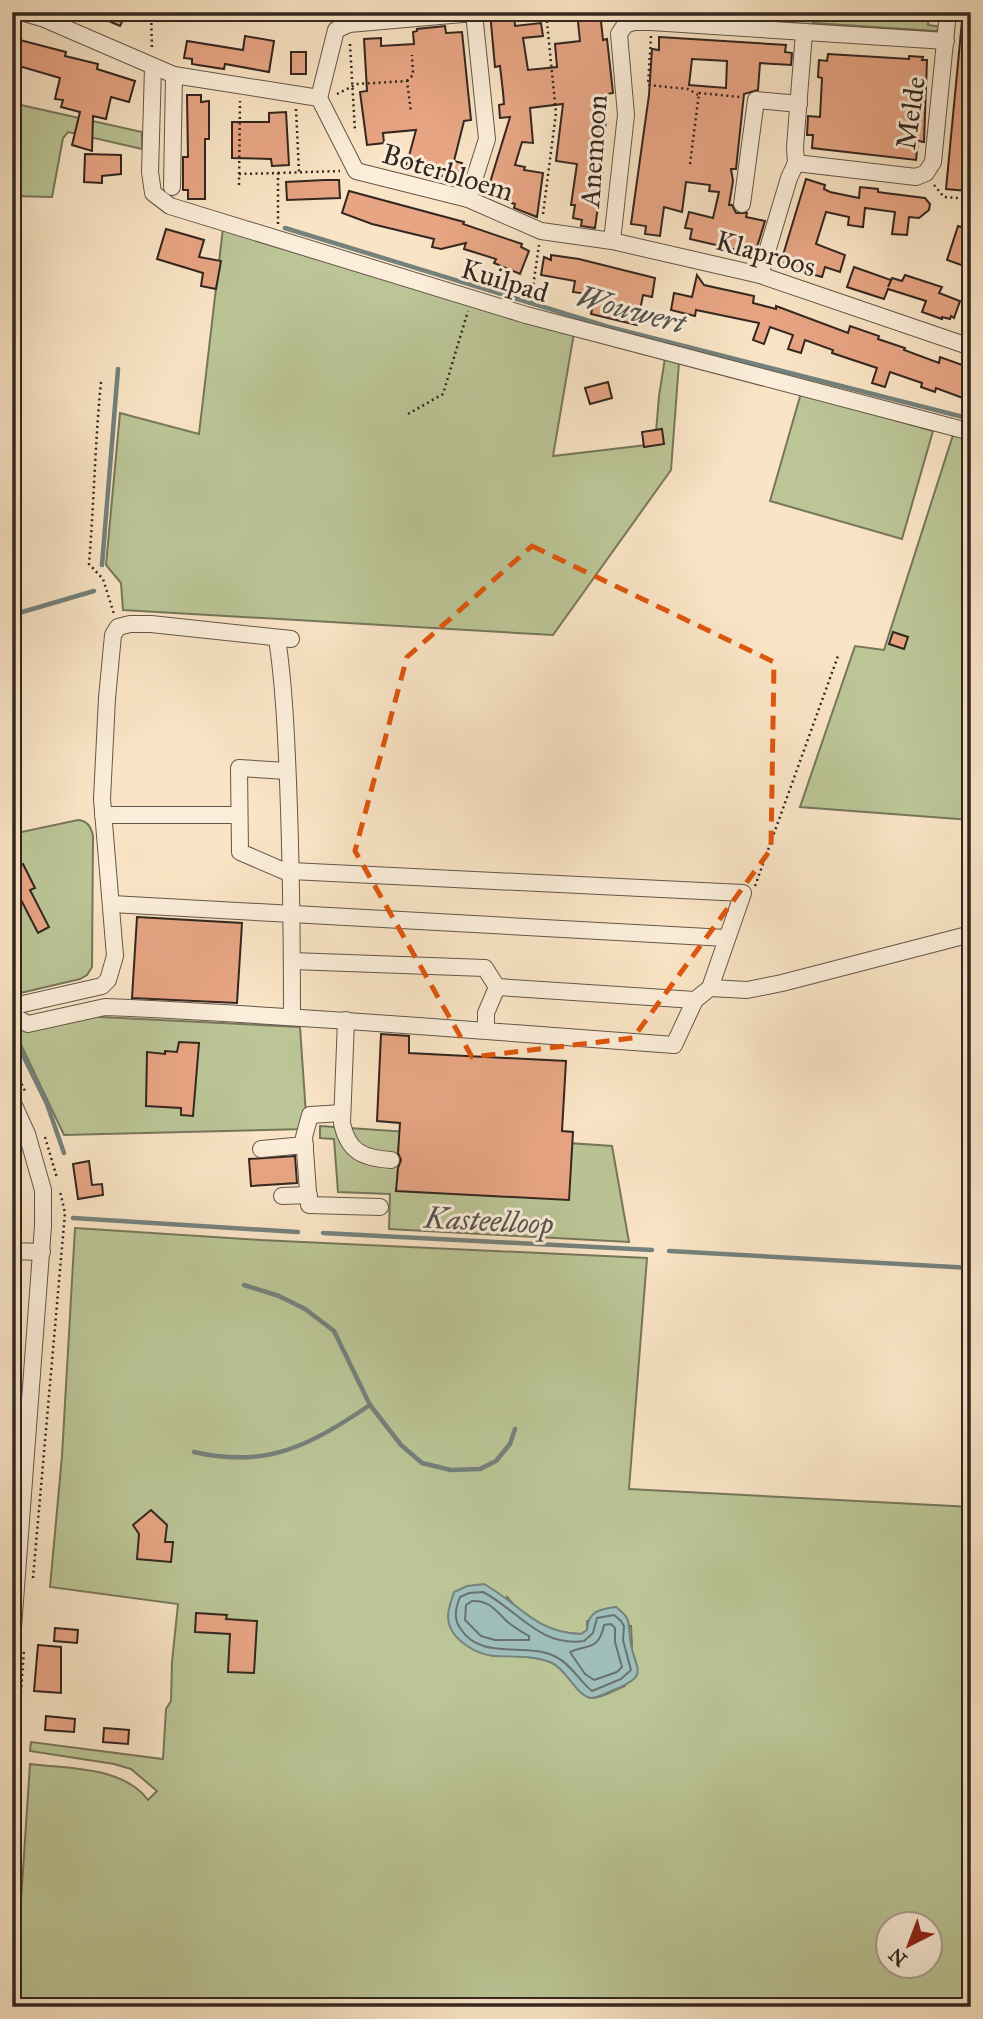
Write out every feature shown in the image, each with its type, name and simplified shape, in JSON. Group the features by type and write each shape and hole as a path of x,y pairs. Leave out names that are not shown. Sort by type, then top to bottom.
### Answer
{"street":[{"path":"21,12 43,15 174,75 320,100 336,30 349,24 474,13 486,139 468,199"},
{"path":"763,29 765,12"},
{"name":"Melde","path":"796,163 916,177 926,173 933,162 948,12"},
{"name":"Anemoon","path":"612,241 626,115 619,34 622,18 634,22 946,41"},
{"path":"760,275 796,163 794,147 804,33"},
{"name":"Kuilpad","path":"153,67 150,172 153,193 170,205 526,315 971,432"},
{"path":"172,187 174,75"},
{"name":"Boterbloem","path":"320,100 356,171 468,199 541,231"},
{"path":"742,204 756,100 799,104"},
{"name":"Klaproos","path":"541,231 612,241 760,275 965,345 971,344"},
{"path":"13,1011 104,984 108,980 115,956 102,799 113,635 118,627 151,624 284,638 282,674 291,873 292,1016"},
{"path":"13,1011 28,1024 112,1007 292,1016 674,1045 695,1000 710,988 743,893 291,873 240,852 239,768 287,771"},
{"path":"103,815 239,815"},
{"path":"111,904 726,938"},
{"path":"710,988 747,990 782,983 971,934"},
{"path":"292,961 485,968 497,987"},
{"path":"104,984 112,1007"},
{"path":"497,987 695,1000"},
{"path":"486,1031 486,1013 497,987"},
{"path":"346,1020 342,1113 345,1138 355,1151 366,1157 391,1160"},
{"path":"12,1101 27,1134 43,1190 42,1252 19,1643"},
{"path":"342,1113 310,1115 304,1137 309,1205 380,1207"},
{"path":"261,1149 305,1145"},
{"path":"282,1196 309,1195"},
{"path":"12,1251 42,1252"}],"path":[{"path":"152,12 153,67"},
{"path":"533,296 556,113 546,12"},
{"path":"651,23 648,85 688,89 698,95"},
{"path":"349,24 356,142"},
{"path":"320,100 357,84 407,81 413,75 412,55"},
{"path":"407,81 411,112"},
{"path":"239,185 241,86"},
{"path":"298,95 296,109 299,172"},
{"path":"698,95 749,97"},
{"path":"690,164 698,95"},
{"path":"239,174 356,171"},
{"path":"278,173 278,237"},
{"path":"926,173 944,197 971,199"},
{"path":"408,414 443,394 472,298"},
{"path":"101,382 94,444 95,483 89,564 103,579 118,627"},
{"path":"743,893 756,886 838,656"},
{"path":"33,1580 62,1251"},
{"path":"12,1812 19,1643"}],"highlighted area":[{"path":"532,546 774,662 771,849 633,1038 472,1057 355,851 407,657"}],"green space":[{"path":"784,12 930,12 928,25 941,27 936,31 813,23 801,30 794,22 774,20 770,16 783,16"},
{"path":"12,103 142,132 142,149 68,132 63,138 52,197 12,196"},
{"path":"223,228 574,333 553,456 655,444 665,358 679,362 671,470 553,635 123,610 121,583 106,565 120,413 199,434"},
{"path":"801,393 933,431 902,539 770,501"},
{"path":"953,435 971,440 971,820 800,807 855,646 884,650"},
{"path":"78,820 89,825 93,836 92,967 87,975 80,979 12,995 12,834"},
{"path":"80,1016 300,1027 307,1129 64,1135 13,1028"},
{"path":"320,1126 612,1146 629,1242 389,1229 390,1194 338,1192 334,1139 320,1138"},
{"path":"75,1228 260,1240 647,1258 629,1489 971,1507 971,2007 14,2007 30,1764 110,1775 137,1789 148,1800 157,1791 131,1769 30,1751 31,1742 163,1759 166,1709 171,1701 178,1604 50,1587 62,1456","holes":["507,1597 540,1624 570,1633 581,1634 587,1630 587,1621 631,1626 632,1646 625,1686 592,1698 577,1689 555,1664 539,1658 493,1656"]}],"water":[{"path":"484,1584 540,1623 565,1632 581,1634 587,1630 592,1615 616,1607 628,1620 637,1675 624,1685 591,1698 581,1693 557,1666 545,1660 488,1655 467,1646 456,1636 449,1624 450,1604 454,1592 467,1586"}],"building":[{"path":"88,12 127,12 120,26"},
{"path":"490,12 514,12 515,26 541,23 543,36 523,38 528,70 557,67 555,44 580,41 577,12 600,12 603,40 607,39 613,93 607,94 603,170 595,228 581,226 582,220 573,218 575,205 571,205 577,164 556,161 563,104 530,108 533,143 522,142 515,165 525,167 524,170 543,173 537,217 514,208 515,204 499,199 501,193 488,189 510,117 500,118 499,105 504,104 503,92 500,66 495,67"},
{"path":"962,21 971,21 971,152 967,191 946,189"},
{"path":"445,26 446,33 462,32 471,120 464,121 454,161 462,163 457,180 406,167 416,130 383,133 384,143 367,145 360,92 367,91 364,39 381,38 381,46 414,44 413,32 417,29"},
{"path":"245,36 274,41 269,72 225,64 224,69 198,65 192,64 192,59 184,58 187,41 243,50"},
{"path":"659,37 786,45 785,52 792,53 791,65 760,63 758,90 744,94 736,169 731,169 733,181 729,205 732,205 736,213 747,213 746,217 765,221 757,247 753,246 751,253 690,239 692,229 685,228 689,212 713,218 719,192 709,191 710,185 686,182 682,212 664,207 660,236 645,234 646,226 631,224 649,95 652,49 659,50","holes":["692,59 727,61 726,88 689,85"]},
{"path":"12,38 66,52 65,56 98,64 97,69 135,81 129,102 111,97 106,119 93,116 92,151 72,145 80,112 61,107 63,100 55,99 60,78 12,64"},
{"path":"291,52 306,52 306,74 291,74"},
{"path":"828,54 909,59 909,56 927,60 924,142 918,141 916,160 812,148 813,135 807,135 808,116 820,117 822,78 818,77 819,60 827,61"},
{"path":"187,95 201,95 201,102 209,101 209,139 205,139 205,199 188,199 188,190 183,190 183,157 188,157"},
{"path":"286,112 289,165 272,166 271,159 232,158 232,122 269,122 269,113"},
{"path":"85,154 121,155 121,174 102,176 102,183 84,182"},
{"path":"806,179 825,185 824,189 830,192 859,198 860,187 925,198 930,204 929,210 919,218 909,217 907,235 892,234 895,212 865,208 863,227 848,225 849,217 826,212 816,244 845,255 840,272 825,267 822,277 780,265"},
{"path":"339,180 340,198 287,200 286,182"},
{"path":"349,191 464,222 463,224 522,244 521,247 529,251 520,274 494,263 496,259 464,249 466,243 441,249 432,247 434,239 372,224 342,213"},
{"path":"958,226 971,230 971,259 967,258 964,266 947,260"},
{"path":"166,229 204,240 199,257 221,261 216,289 201,286 203,273 157,259"},
{"path":"551,255 579,259 655,278 652,297 643,295 637,325 591,314 595,295 573,292 575,281 541,275 544,257 551,260"},
{"path":"854,267 891,280 888,287 892,278 902,281 905,275 942,287 939,293 960,301 954,318 951,316 950,319 942,319 922,312 926,301 888,289 884,299 847,287"},
{"path":"697,275 704,285 754,296 753,303 776,309 776,306 848,333 850,326 939,363 940,357 971,368 966,382 971,384 971,401 936,388 935,392 921,387 922,383 890,372 885,387 872,383 877,368 832,353 833,350 805,340 801,353 788,349 793,335 770,327 764,344 753,340 759,323 696,310 695,316 671,310 674,293 692,297"},
{"path":"608,382 612,398 590,404 585,388"},
{"path":"662,429 664,444 644,447 642,432"},
{"path":"893,632 908,637 904,649 889,644"},
{"path":"23,864 35,888 30,890 49,927 38,933 19,896 12,900 12,870"},
{"path":"137,917 242,923 237,1003 132,998"},
{"path":"381,1034 409,1036 409,1053 566,1061 562,1131 573,1132 569,1200 396,1191 401,1160 398,1153 400,1123 377,1121"},
{"path":"179,1042 199,1043 193,1116 181,1115 181,1108 146,1106 147,1052 177,1052"},
{"path":"295,1156 297,1183 251,1186 249,1159"},
{"path":"89,1161 92,1185 102,1184 103,1195 78,1199 73,1164"},
{"path":"151,1510 167,1525 165,1542 173,1542 171,1562 137,1559 139,1534 133,1525"},
{"path":"196,1613 257,1621 254,1673 228,1672 230,1634 195,1632"},
{"path":"55,1628 78,1630 77,1643 54,1641"},
{"path":"38,1645 61,1647 61,1693 34,1691"},
{"path":"46,1716 75,1719 74,1732 45,1730"},
{"path":"104,1728 129,1730 128,1744 103,1742"}],"waterway":[{"name":"Wouwert","path":"285,228 609,327 971,419"},
{"name":"Wouwert","path":"102,565 118,369"},
{"name":"Wouwert","path":"12,615 94,591"},
{"name":"Kasteelloop","path":"15,1039 47,1104 64,1153"},
{"name":"Kasteelloop","path":"73,1218 298,1232"},
{"name":"Kasteelloop","path":"323,1233 652,1250"},
{"name":"Kasteelloop","path":"669,1251 971,1268"},
{"path":"244,1285 279,1296 305,1309 334,1331 370,1405 401,1445 422,1463 451,1470 480,1469 496,1461 510,1444 515,1429"},
{"path":"194,1452 220,1457 244,1457 287,1450 328,1432 370,1405"}]}
